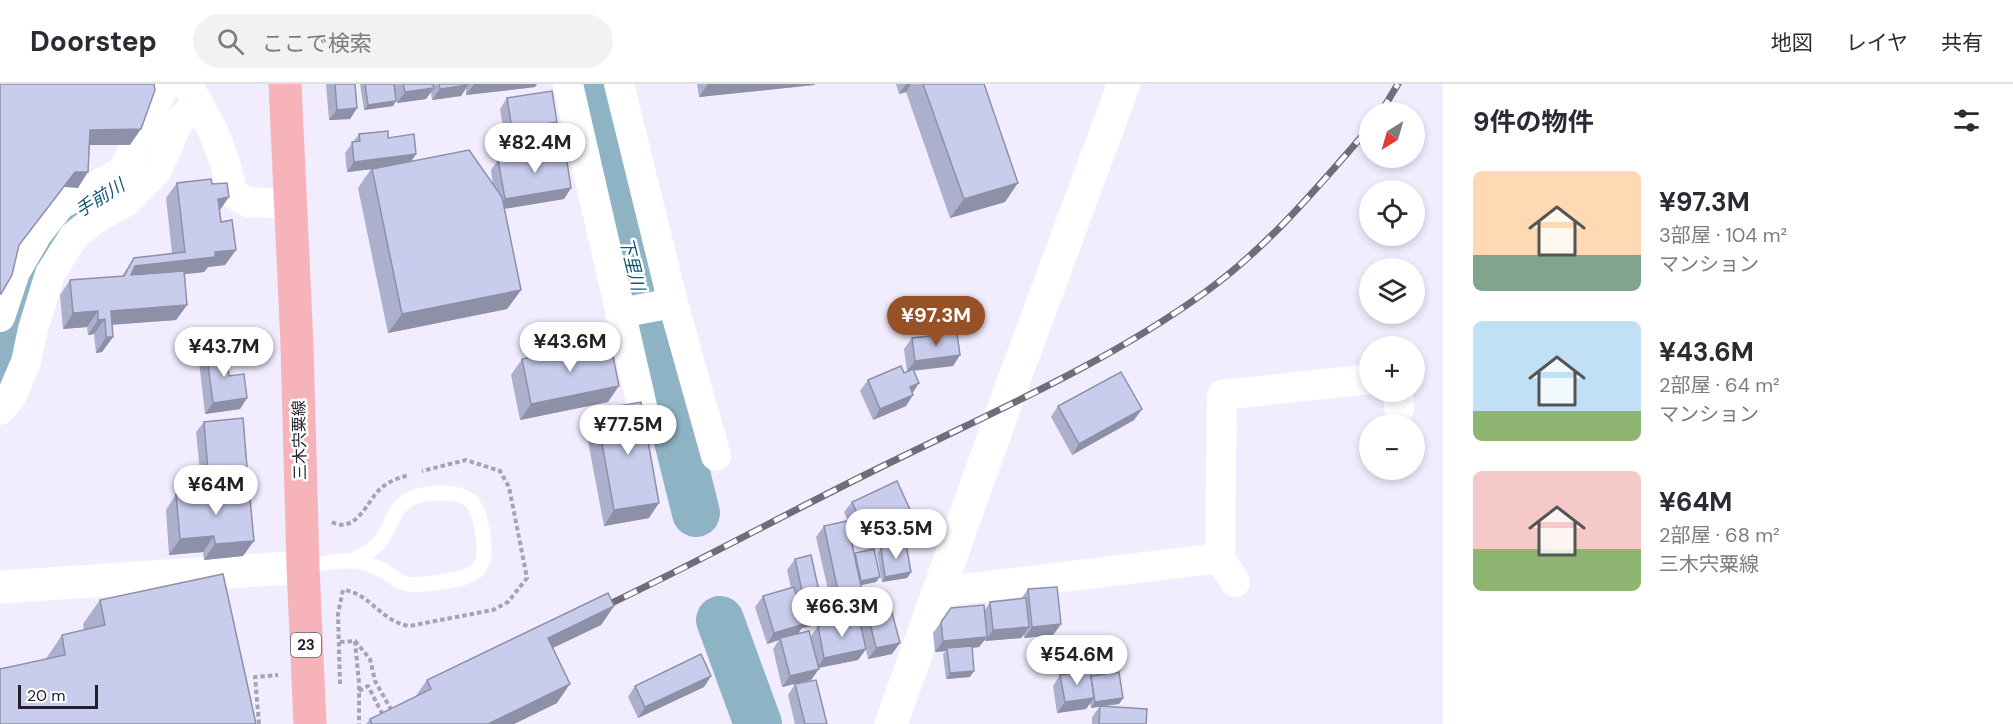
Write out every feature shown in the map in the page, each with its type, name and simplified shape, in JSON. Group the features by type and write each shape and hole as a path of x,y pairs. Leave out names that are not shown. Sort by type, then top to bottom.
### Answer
{"main road":[{"name":"三木宍粟線","path":"285,84 297,345 310,724"}],"street":[{"path":"0,317 15,272 37,234 61,204 122,172 165,84"},
{"path":"567,84 642,406"},
{"path":"619,84 673,303 716,456"},
{"path":"891,724 1124,84"},
{"path":"192,93 213,129 233,193 247,202 291,204"},
{"path":"0,410 11,397 26,362 33,329 50,274 74,236 98,217 127,201 157,170 192,93"},
{"path":"620,313 673,303"},
{"path":"938,592 1227,570 1222,395 1359,380"},
{"path":"0,587 303,567"}],"lane":[{"path":"303,567 352,561 373,566 409,585 464,579 480,567 484,558 479,513 472,501 462,495 447,492 411,498 392,518 379,543 352,561"}],"path":[{"path":"332,522 339,526 348,525 388,482 466,460 482,464 500,471 509,487 527,579 508,602 493,610 409,626 388,620 362,597 350,590 343,590 338,614 340,689"},
{"path":"340,642 355,641"},
{"path":"355,641 359,724"},
{"path":"355,641 370,659 375,681 397,718"},
{"path":"259,724 255,677 280,675"},
{"path":"359,691 368,686 388,723"}],"building":[{"path":"0,84 154,84 155,90 141,129 90,130 88,172 75,172 19,245 12,275 1,294 0,294"},
{"path":"335,84 355,84 357,108 337,110"},
{"path":"365,84 394,84 396,101 368,105"},
{"path":"403,84 433,84 434,88 405,92"},
{"path":"439,84 468,84 468,85 440,89"},
{"path":"923,84 984,84 1018,183 964,199"},
{"path":"552,91 557,122 512,129 507,98"},
{"path":"388,131 388,138 414,134 416,154 354,162 352,142 360,141 359,134"},
{"path":"565,149 571,188 505,199 498,160"},
{"path":"469,150 502,197 521,290 402,314 372,169"},
{"path":"211,179 212,184 227,183 229,197 218,199 221,222 232,220 236,250 215,252 215,257 135,266 131,275 184,271 187,305 111,311 113,337 106,337 105,319 98,320 98,311 73,313 70,280 124,276 134,258 185,252 177,183"},
{"path":"957,333 960,355 915,361 912,338"},
{"path":"610,342 619,386 531,404 522,359"},
{"path":"225,347 229,376 244,374 247,398 213,403 206,350"},
{"path":"901,366 904,373 913,369 919,383 910,387 913,395 880,409 868,380"},
{"path":"1121,372 1142,409 1079,444 1058,406"},
{"path":"641,402 659,503 614,510 596,410"},
{"path":"243,418 247,467 208,471 204,422"},
{"path":"897,481 912,514 867,535 852,502"},
{"path":"249,488 254,541 215,544 214,536 180,539 176,494"},
{"path":"847,521 864,600 841,605 824,526"},
{"path":"906,544 911,572 885,577 881,548"},
{"path":"874,549 880,577 861,581 855,553"},
{"path":"811,555 824,614 808,618 795,559"},
{"path":"223,574 256,724 0,724 0,669 65,655 62,635 105,625 100,600"},
{"path":"794,587 804,624 774,633 763,596"},
{"path":"1057,587 1061,624 1032,627 1028,589"},
{"path":"608,593 614,606 548,638 570,684 488,724 372,724 370,719 431,689 427,680"},
{"path":"1026,598 1029,627 993,630 990,602"},
{"path":"984,605 987,637 943,641 941,622 951,608"},
{"path":"891,609 900,643 876,648 868,615"},
{"path":"859,618 866,649 824,658 818,626"},
{"path":"809,631 819,669 790,676 780,638"},
{"path":"972,646 974,671 950,673 947,648"},
{"path":"701,654 711,676 645,707 635,686"},
{"path":"1090,671 1094,698 1065,702 1060,675"},
{"path":"1119,672 1123,698 1095,702 1091,676"},
{"path":"816,680 827,724 805,724 795,684"},
{"path":"1100,706 1147,709 1146,724 1099,724"}],"waterway":[{"name":"下里川","path":"587,84 696,513"},
{"name":"手前川","path":"0,380 6,371 26,291 43,252 65,220 88,204"},
{"name":"下里川","path":"720,620 758,724"}],"railway":[{"path":"1387,102 1398,84"},
{"path":"599,609 844,485 1045,387 1166,319 1204,293 1250,256 1312,194 1359,140"}]}
